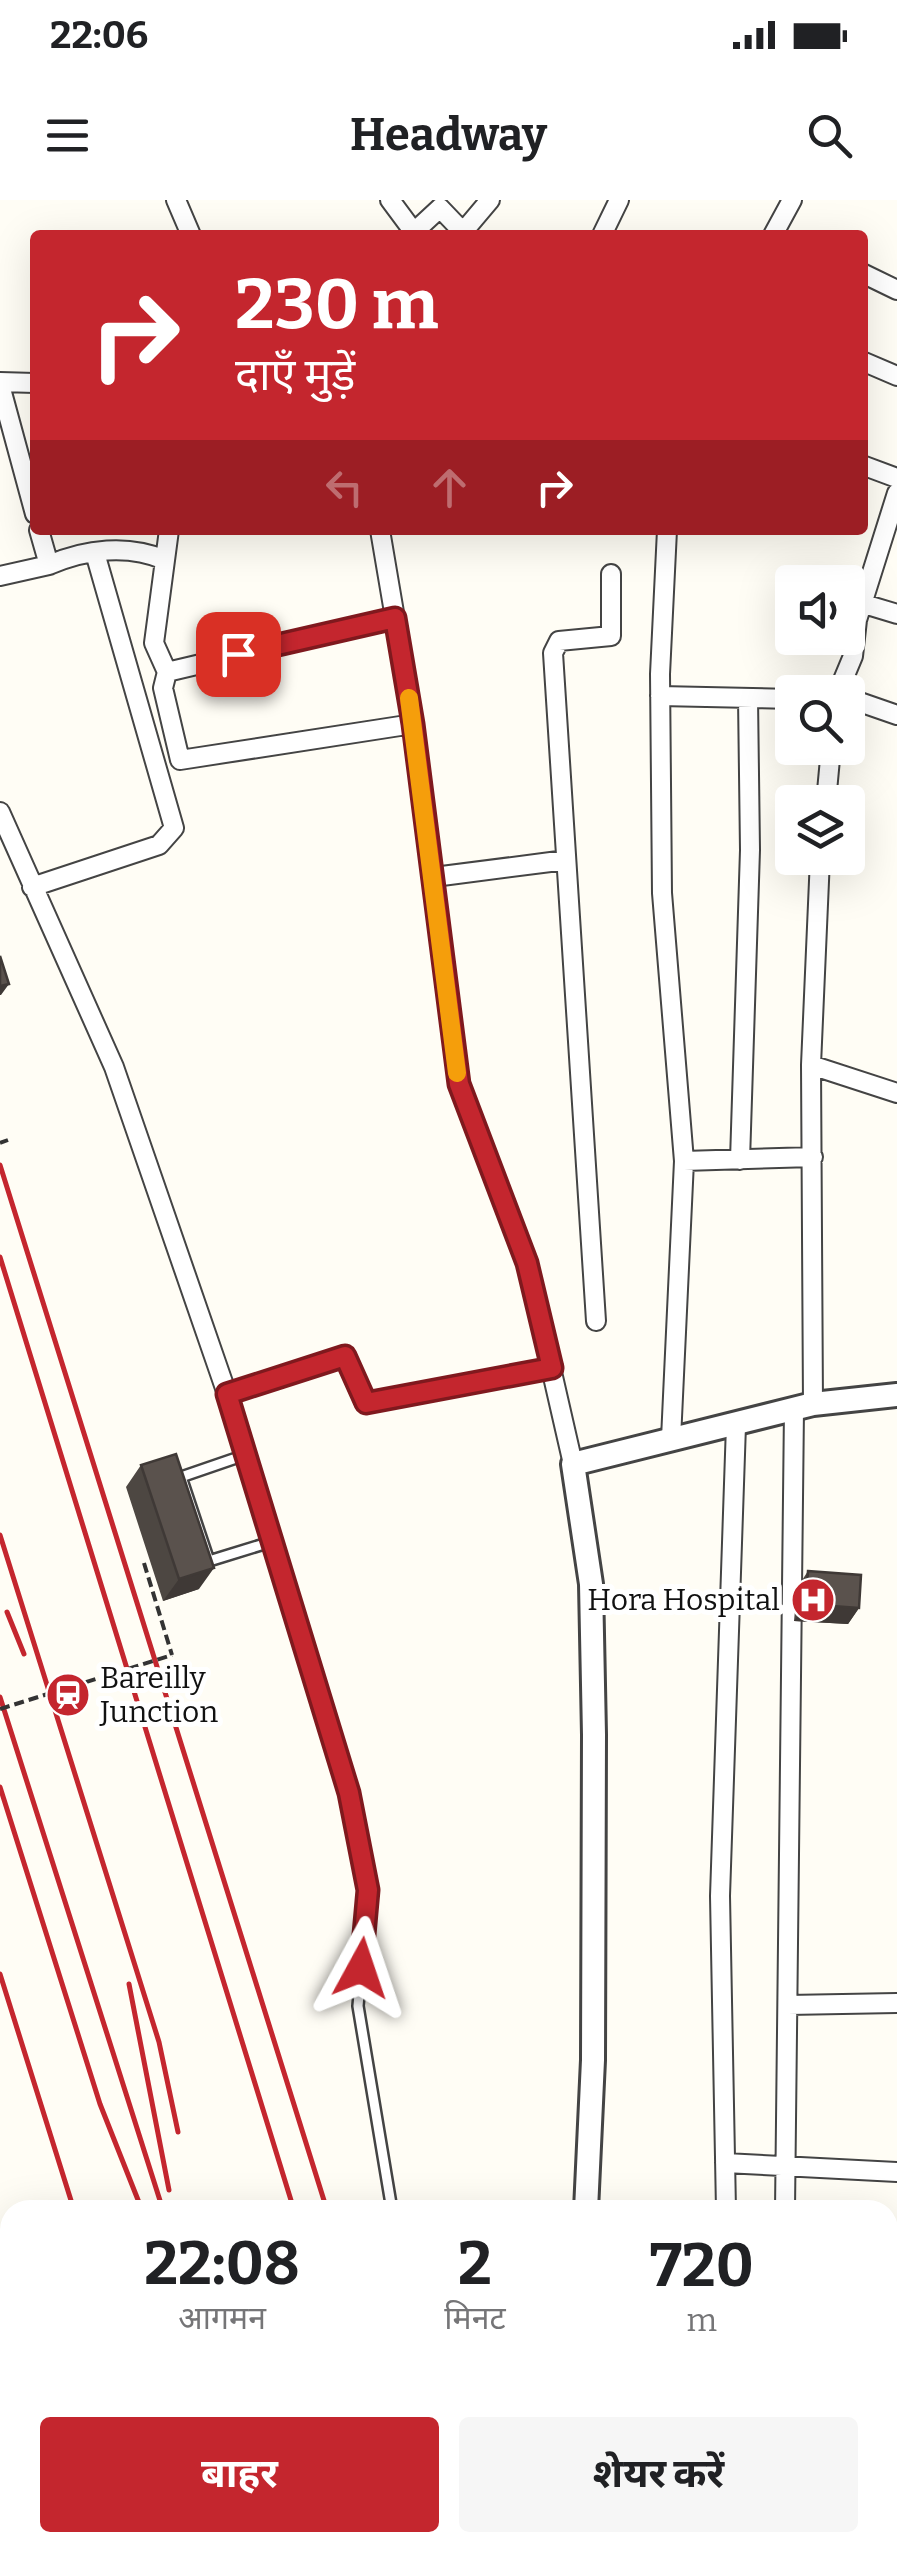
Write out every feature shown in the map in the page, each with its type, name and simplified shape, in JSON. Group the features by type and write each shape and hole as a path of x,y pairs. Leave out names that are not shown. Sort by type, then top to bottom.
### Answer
{"street":[{"path":"176,200 189,230"},
{"path":"390,200 413,230"},
{"path":"467,230 490,200"},
{"path":"604,230 619,200"},
{"path":"779,230 792,200"},
{"path":"418,230 440,208 460,230"},
{"path":"868,276 897,290"},
{"path":"868,364 897,376"},
{"path":"30,383 0,384 30,495"},
{"path":"868,468 897,478"},
{"path":"865,601 897,492"},
{"path":"40,535 49,565"},
{"path":"168,535 154,643 167,672 163,688 180,760"},
{"path":"381,535 413,724 459,1084 527,1263 572,1464 591,1584 594,2060 587,2200"},
{"path":"667,535 660,696 662,893 684,1161 671,1440"},
{"path":"0,576 49,565 72,555 139,549 165,560"},
{"path":"32,888 159,845 174,828 94,553"},
{"path":"596,1321 553,648 559,641 611,636 611,574"},
{"path":"865,604 897,614"},
{"path":"167,672 395,618"},
{"path":"660,696 775,699"},
{"path":"740,1160 750,850 748,698"},
{"path":"865,704 897,715"},
{"path":"157,770 180,760 413,724"},
{"path":"0,812 114,1066 245,1455"},
{"path":"434,876 566,860"},
{"path":"785,2200 813,1156 811,1065 819,875"},
{"path":"811,1065 897,1093"},
{"path":"684,1161 813,1156"},
{"path":"227,1394 345,1356 366,1403 552,1368"},
{"path":"572,1464 804,1407 897,1395"},
{"path":"726,2200 720,1896 736,1425"},
{"path":"788,2005 897,2004"},
{"path":"724,2163 897,2172"}],"lane":[{"path":"274,1540 209,1562 182,1478 245,1455 274,1540 349,1793 368,1890 358,2006 390,2200"}],"path":[{"path":"0,1143 8,1140"},
{"path":"0,1709 172,1655 144,1563"}],"building":[{"path":"0,956 9,984 0,986"},
{"path":"176,1454 214,1568 179,1579 141,1465"},
{"path":"808,1571 861,1575 859,1608 806,1604"}],"railway":[{"path":"0,1165 324,2200"},
{"path":"0,1257 291,2200"},
{"path":"0,1535 159,2042 178,2132"},
{"path":"7,1612 24,1654"},
{"path":"0,1697 160,2200"},
{"path":"0,1787 100,2104 138,2200"},
{"path":"0,1974 71,2200"},
{"path":"129,1984 169,2190"}],"slow traffic":[{"path":"409,698 457,1073"}],"place":[{"name":"Hora Hospital","path":"813,1600"},
{"name":"Bareilly Junction","path":"68,1695"}],"route":[{"path":"238,654 395,618 434,876 456,1072 527,1263 552,1368 366,1403 345,1356 227,1394 349,1793 368,1890 361,1968"}]}
